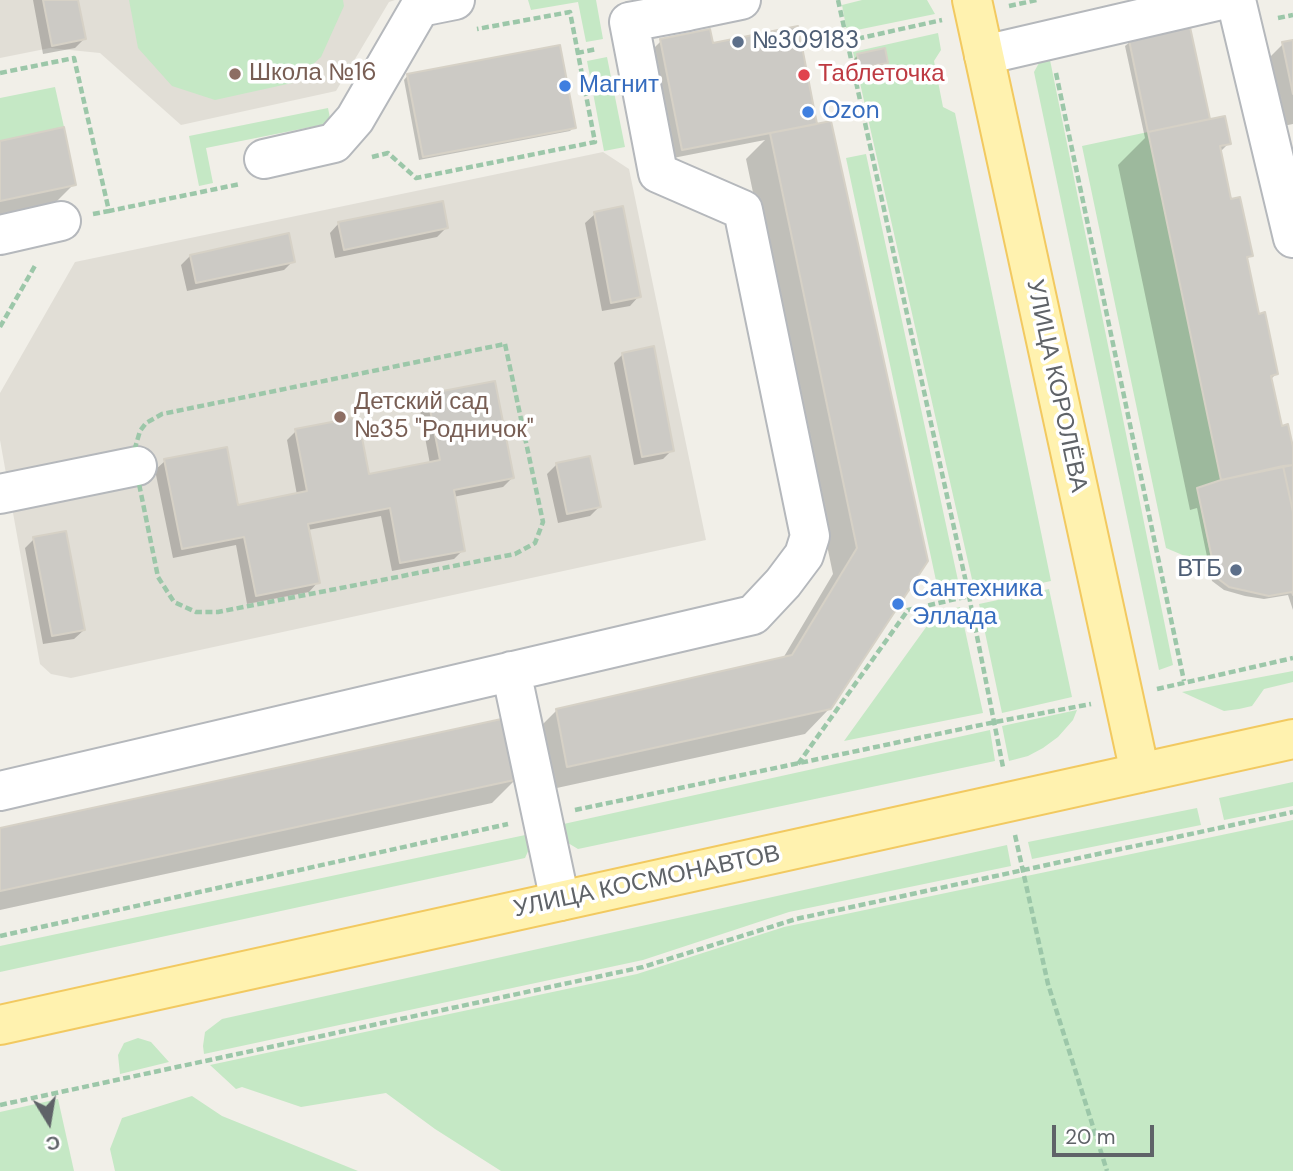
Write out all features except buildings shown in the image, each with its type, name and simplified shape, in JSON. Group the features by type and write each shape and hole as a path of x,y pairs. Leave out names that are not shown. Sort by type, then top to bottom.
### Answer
{"main road":[{"name":"УЛИЦА КОРОЛЁВА","path":"972,0 1140,773"},
{"name":"УЛИЦА КОСМОНАВТОВ","path":"0,1025 1293,739"}],"lane":[{"path":"0,790 753,615 783,583 804,555 810,536 743,210 658,173 629,22 679,4 741,0"},
{"path":"984,55 1049,40 1095,14 1221,0"},
{"path":"1236,0 1283,144 1293,237"},
{"path":"264,159 334,143 355,119 420,7 460,15"},
{"path":"0,235 61,221"},
{"path":"0,494 136,466"},
{"path":"510,671 559,901"}],"path":[{"path":"838,0 970,596 1021,869 1048,984 1107,1171"},
{"path":"460,15 570,12 577,53"},
{"path":"1049,40 1184,681"},
{"path":"505,344 543,523 535,543 515,554 218,612 196,612 174,602 158,577 136,466 135,448 140,432 146,423 162,414 505,344"},
{"path":"797,765 908,610 970,596"},
{"path":"0,936 541,817 995,722 1124,698 1184,681 1293,658"},
{"path":"0,1105 643,967 796,919 1293,812"}],"shaded area":[{"name":"Школа №16","path":"0,0 395,0 389,2 336,91 181,125 100,53 50,48 0,58"},
{"name":"Детский сад №35 \"Родничок\"","path":"603,152 629,169 706,540 71,678 51,674 40,664 0,440 0,393 75,262"}],"green space":[{"path":"129,0 343,0 344,6 321,57 292,83 215,100 172,86 138,48"},
{"path":"528,0 596,0 603,39 586,42 578,2 531,10"},
{"path":"862,0 927,0 935,14 847,32 842,5"},
{"path":"938,33 941,50 934,61 943,107 955,113 1051,581 976,597 853,52"},
{"path":"607,57 625,147 604,151 587,61"},
{"path":"1050,60 1173,665 1159,670 1034,72 1039,63"},
{"path":"55,87 64,127 0,141 0,98"},
{"path":"328,108 331,123 206,148 213,183 199,186 189,136"},
{"path":"1148,132 1221,480 1197,489 1213,568 1166,548 1082,146"},
{"path":"866,154 959,585 938,590 846,158"},
{"path":"1049,589 1072,697 1002,713 979,604"},
{"path":"960,607 983,713 844,741 937,612"},
{"path":"1293,671 1293,682 1264,689 1252,706 1239,709 1224,711 1182,692"},
{"path":"1077,710 1073,720 1058,737 1028,756 1009,761 1002,726"},
{"path":"990,730 995,761 578,849 568,843 559,825"},
{"path":"1293,782 1293,806 1224,820 1219,798"},
{"path":"1197,808 1201,825 1032,859 1028,842"},
{"path":"1293,820 1293,1171 501,1171 435,1129 386,1093 301,1107 242,1087 236,1089 210,1065 637,974 784,927"},
{"path":"530,834 530,847 525,858 0,972 0,946"},
{"path":"1007,845 1011,866 789,912 643,960 204,1054 205,1032 222,1019"},
{"path":"138,1038 151,1042 169,1062 120,1074 118,1055 124,1043"},
{"path":"192,1096 222,1116 358,1171 115,1171 110,1149 122,1118"},
{"path":"58,1099 74,1171 0,1171 0,1112"}],"place":[{"name":"№309183","path":"738,42"},
{"name":"Школа №16","path":"235,74"},
{"name":"Таблеточка","path":"804,75"},
{"name":"Магнит","path":"565,86"},
{"name":"Ozon","path":"808,112"},
{"name":"Детский сад №35 \"Родничок\"","path":"340,417"},
{"name":"ВТБ","path":"1236,570"},
{"name":"Сантехника Эллада","path":"898,604"}]}
